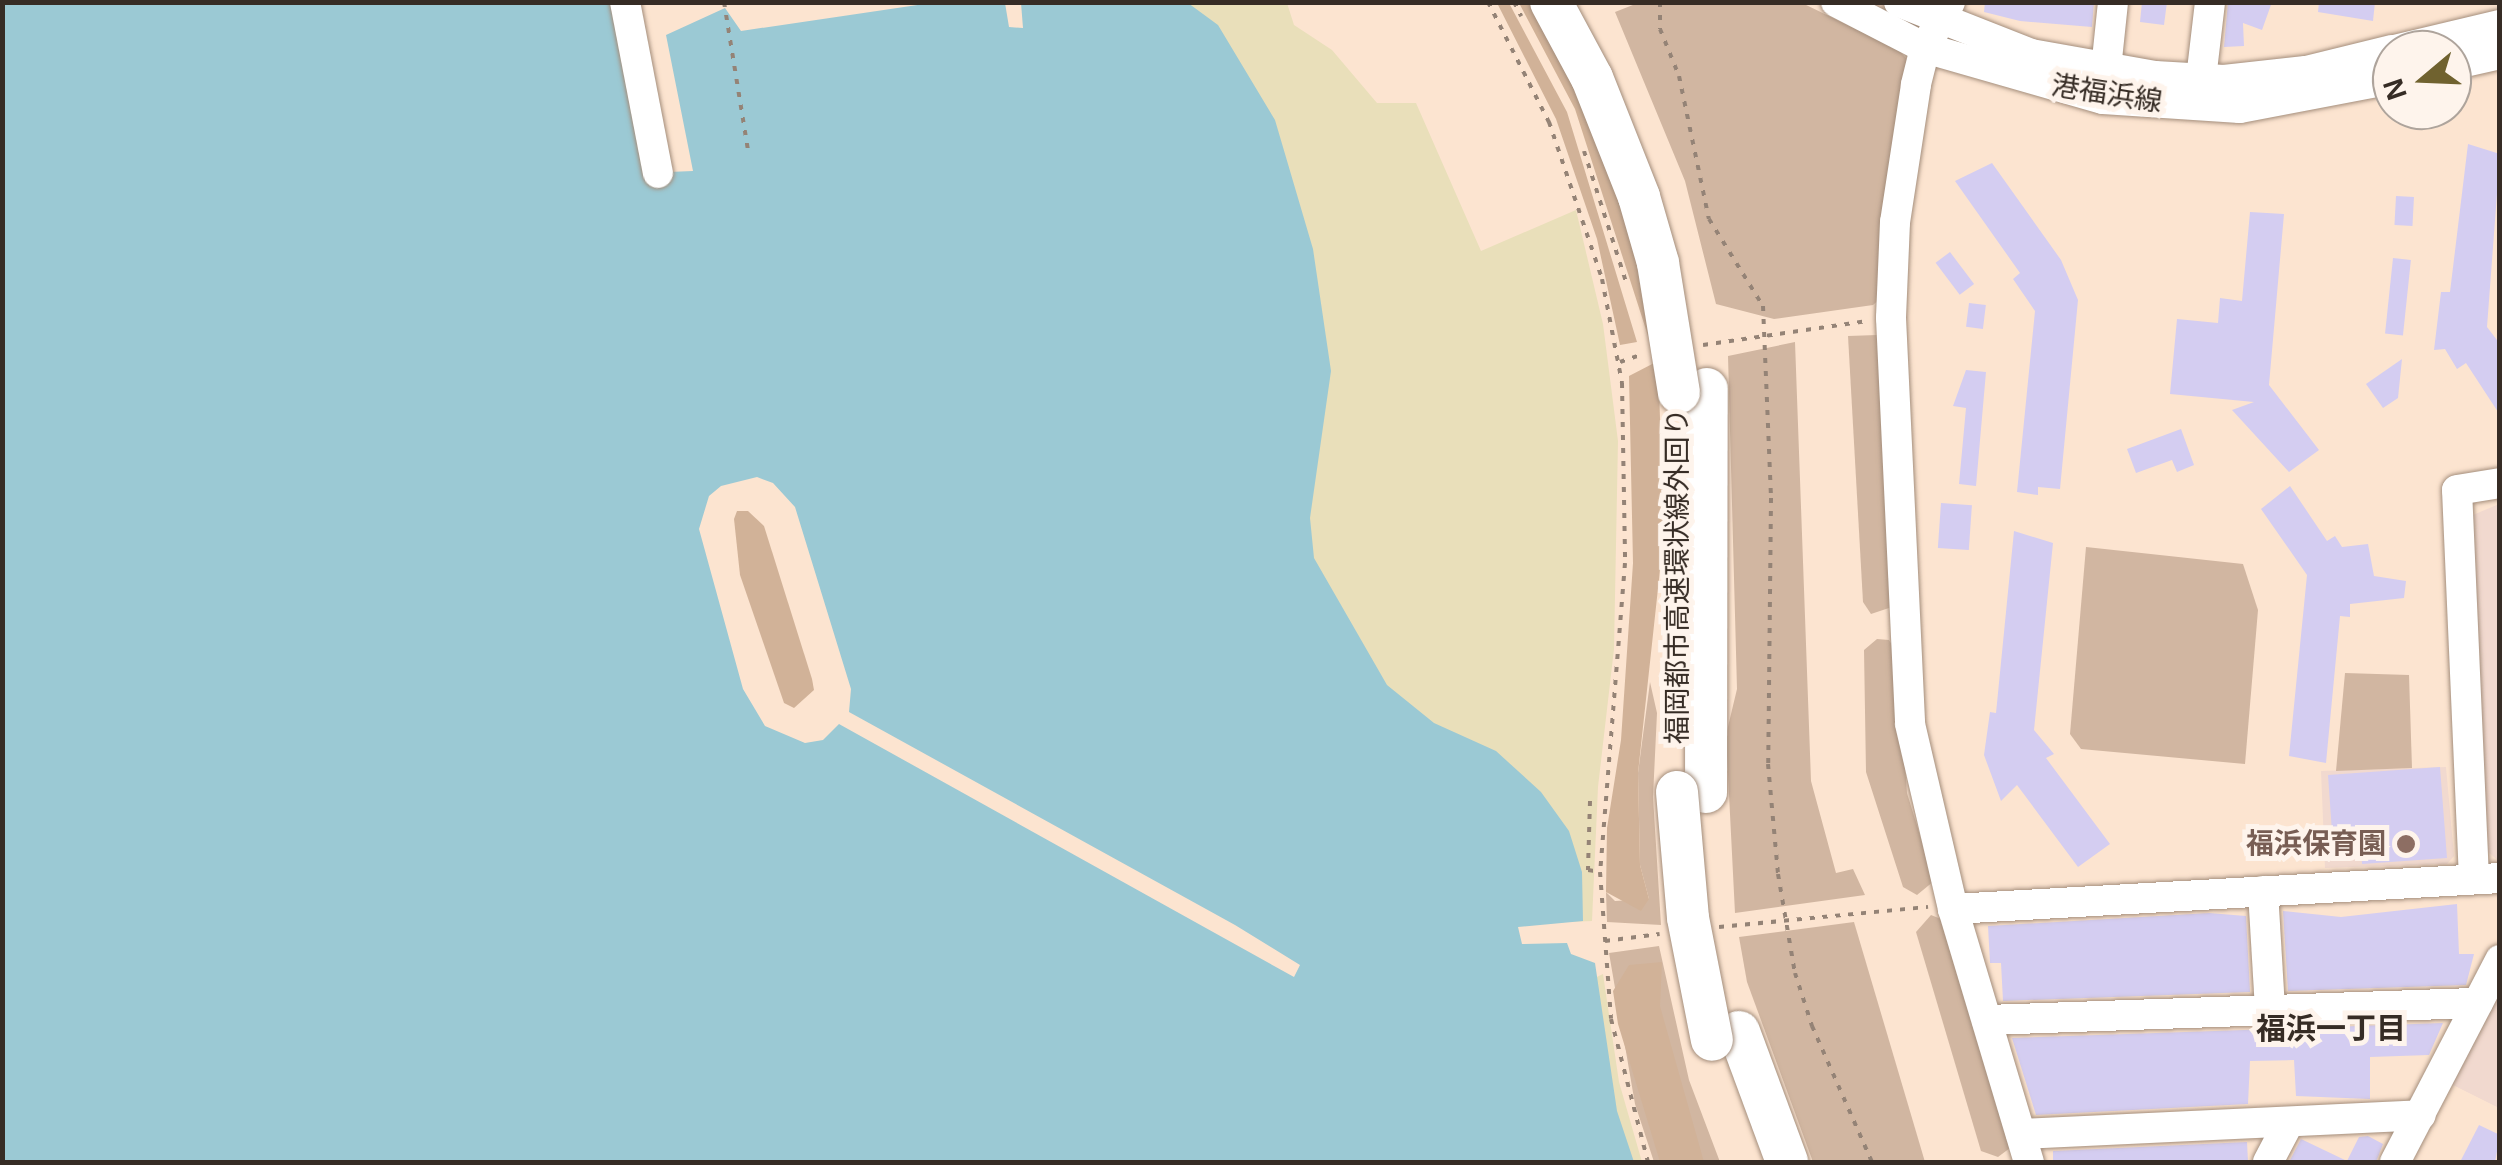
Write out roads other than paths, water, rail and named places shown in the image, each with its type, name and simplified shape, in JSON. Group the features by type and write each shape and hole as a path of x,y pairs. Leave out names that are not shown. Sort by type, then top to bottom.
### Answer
{"highway":[{"path":"1583,2 1646,128 1684,256 1693,390"},
{"name":"福岡都市高速環状線外回り","path":"1537,10 1592,78 1639,196 1693,390 1688,918 1725,1036 1756,1162"},
{"path":"1725,1036 1787,1162"}],"street":[{"path":"625,2 658,173"},
{"name":"港福浜線","path":"1836,2 1925,48 2103,99 2240,108 2372,84"},
{"name":"港福浜線","path":"1898,2 1946,12 2031,54 2106,69 2202,79 2306,71 2372,55"},
{"path":"2106,69 2113,2"},
{"path":"2202,79 2210,2"},
{"path":"1946,12 1925,48 1895,222 1892,318 1910,724 1953,909 2025,1148 2289,1122 2421,1114"},
{"name":"港福浜線","path":"2472,31 2500,24"},
{"path":"2472,61 2500,54"},
{"path":"1953,909 2487,878 2456,490 2500,484"},
{"path":"2263,891 2270,1010"},
{"path":"2395,1162 2500,960"},
{"path":"1987,1020 2478,1003"},
{"path":"2268,1162 2289,1122"}],"water":[{"path":"2,3 615,3 669,172 693,171 666,35 725,8 741,31 931,3 1005,3 1009,27 1023,28 1021,3 1188,3 1218,25 1275,120 1313,249 1331,371 1310,518 1314,558 1387,685 1434,723 1496,751 1541,792 1569,831 1582,872 1583,921 1518,927 1522,944 1567,943 1571,954 1595,963 1617,1111 1634,1162 3,1162","holes":["757,477 773,483 795,507 851,689 849,712 1235,925 1300,965 1294,977 839,724 823,740 805,743 765,726 743,689 699,529 709,496 721,486"]}],"place":[{"name":"福浜保育園","path":"2406,844"}],"district":[{"name":"福浜一丁目","path":"2331,1029"}]}
